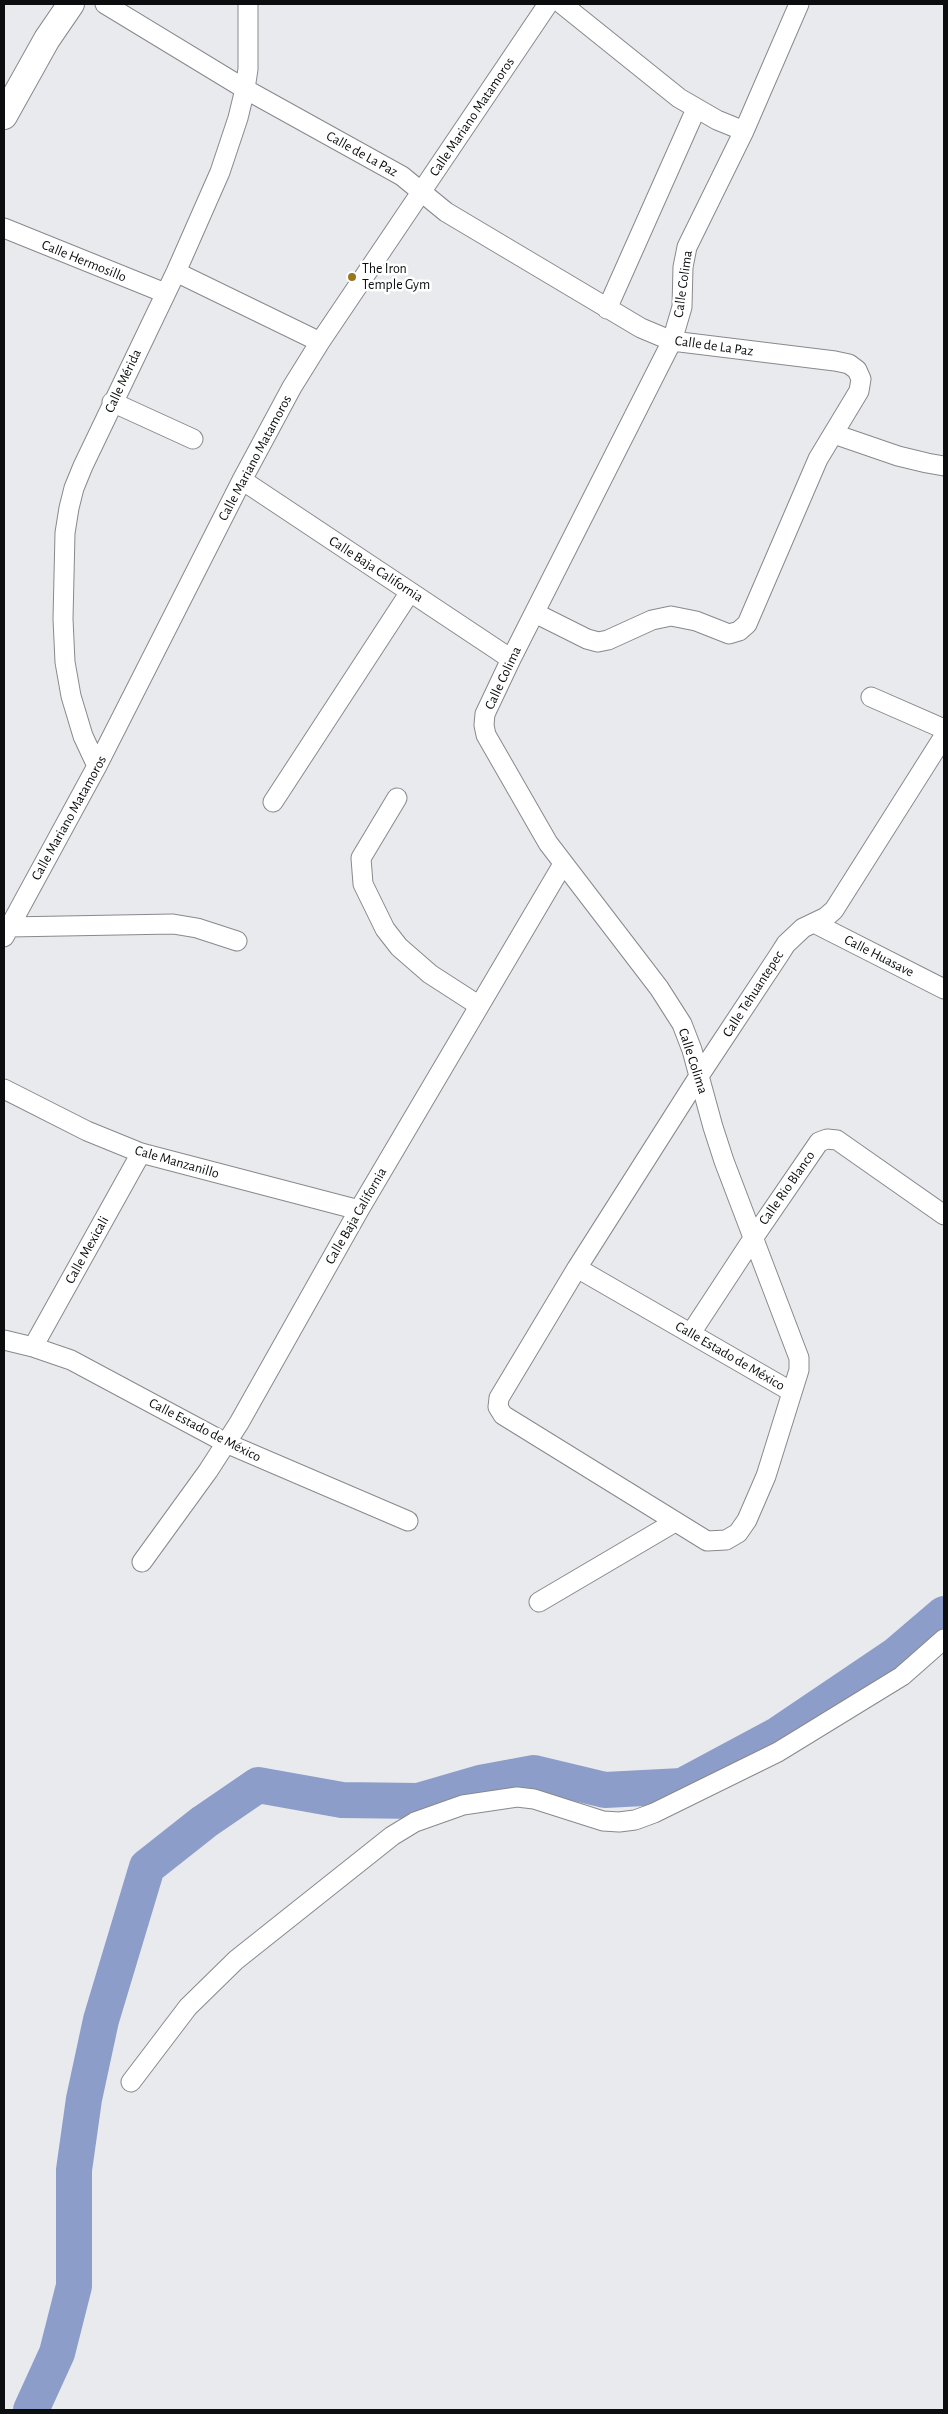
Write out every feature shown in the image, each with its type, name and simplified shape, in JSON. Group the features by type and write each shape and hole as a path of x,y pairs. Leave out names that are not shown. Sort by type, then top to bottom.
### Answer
{"main road":[{"path":"4,116 47,39 70,4"}],"street":[{"name":"Calle de La Paz","path":"105,4 245,88 402,176 446,212 648,332 672,340 849,364 857,370 861,379 859,391 808,480 747,624 740,631 729,634 696,620 671,616 652,620 608,640 598,642 587,639 535,613"},
{"name":"Calle Mérida","path":"97,766 83,736 71,696 65,662 63,619 65,533 74,488 112,402 176,272 220,172 238,118 245,88 248,69 248,4"},
{"name":"Calle Mariano Matamoros","path":"6,932 97,766 270,425 320,342 548,4"},
{"path":"562,4 666,89 696,109 744,131"},
{"name":"Calle Colima","path":"792,1392 799,1370 799,1358 716,1136 682,1024 660,988 548,843 486,736 485,714 672,340 682,307 683,267 687,247 744,131 799,4"},
{"path":"607,309 696,109"},
{"name":"Calle Hermosillo","path":"4,228 165,293"},
{"path":"176,272 320,342"},
{"path":"112,402 193,440"},
{"path":"834,434 917,461 944,466"},
{"name":"Calle Baja California","path":"242,480 511,659"},
{"path":"273,802 410,592"},
{"path":"871,698 944,729"},
{"name":"Calle Tehuantepec","path":"577,1268 699,1076 786,944 803,928 834,910 944,736"},
{"path":"397,798 361,858 363,884 385,929 399,947 430,974 478,1006"},
{"name":"Calle Baja California","path":"142,1562 226,1443 359,1210 563,864"},
{"name":"Calle Huasave","path":"814,923 944,989"},
{"path":"6,932 173,924 198,928 236,941"},
{"name":"Cale Manzanillo","path":"4,1089 87,1131 142,1153 359,1210"},
{"name":"Calle Rio Blanco","path":"691,1333 754,1236 819,1142 827,1139 837,1140 944,1214"},
{"name":"Calle Mexicali","path":"33,1347 142,1153"},
{"name":"Calle Estado de México","path":"577,1268 691,1333 792,1392 766,1476 747,1520 738,1533 726,1540 707,1541 504,1414 498,1407 504,1386 577,1268"},
{"name":"Calle Estado de México","path":"4,1340 33,1347 92,1370 226,1443 408,1521"},
{"path":"539,1602 675,1522"},
{"path":"131,2082 188,2007 230,1965 385,1841 414,1822 463,1805 518,1797 534,1799 603,1821 635,1820 654,1813 778,1752 902,1676 944,1639"}],"waterway":[{"path":"31,2410 57,2353 74,2286 74,2170 84,2099 101,2020 147,1867 204,1822 258,1785 342,1800 418,1801 480,1783 534,1773 605,1790 682,1786 779,1734 896,1655 944,1614"}],"place":[{"name":"The Iron Temple Gym","path":"352,277"}]}
